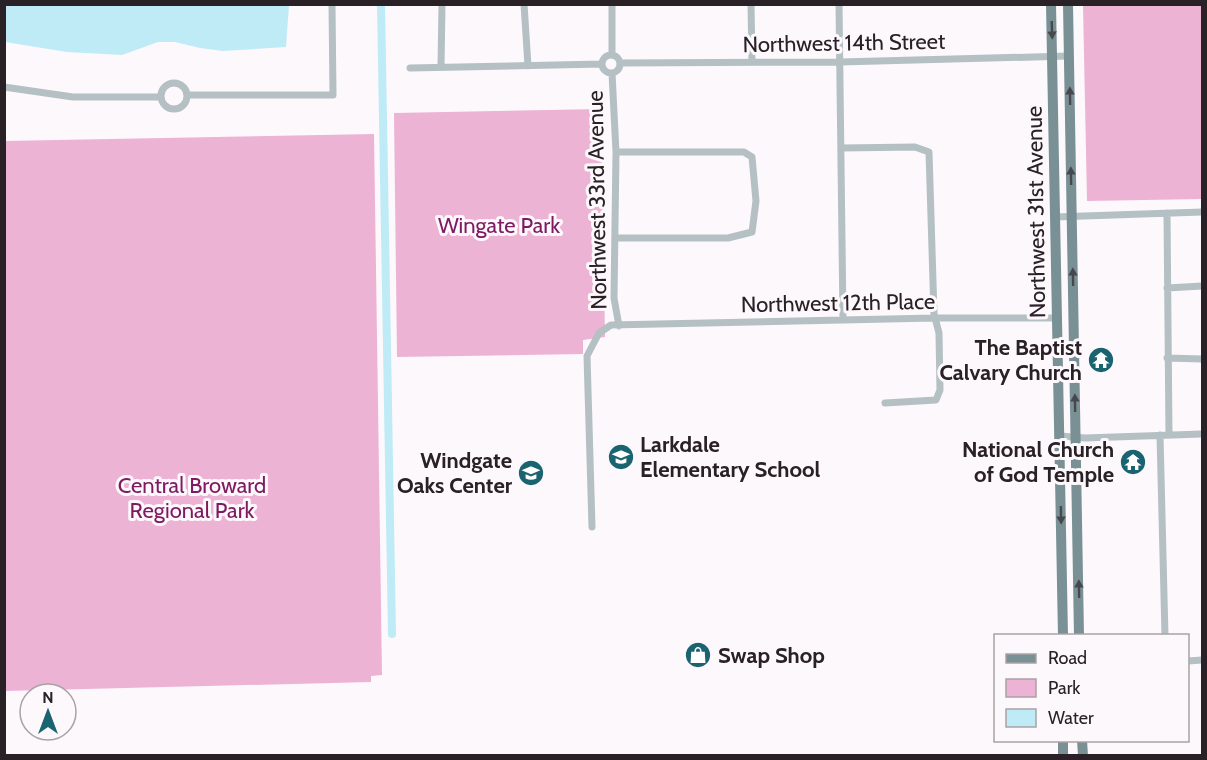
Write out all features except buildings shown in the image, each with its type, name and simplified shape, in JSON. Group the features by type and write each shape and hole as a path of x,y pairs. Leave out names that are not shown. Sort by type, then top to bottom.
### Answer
{"main road":[{"name":"Northwest 31st Avenue","path":"1051,4 1063,634"},
{"name":"Northwest 31st Avenue","path":"1068,4 1080,634"},
{"path":"1057,318 1074,346"}],"street":[{"path":"187,95 333,94 332,4"},
{"path":"441,68 442,4"},
{"path":"524,4 528,66"},
{"path":"612,4 612,55"},
{"path":"751,4 752,62"},
{"path":"839,4 843,320"},
{"path":"612,55 617,57 620,63 619,69 612,73 607,72 602,64 606,57 612,55"},
{"name":"Northwest 14th Street","path":"620,63 840,62 1069,56"},
{"path":"410,68 602,64"},
{"name":"Northwest 33rd Avenue","path":"612,73 616,152 614,298 619,326"},
{"path":"173,83 182,86 187,95 184,105 175,109 165,106 160,97 164,88 173,83"},
{"path":"4,87 73,97 160,97"},
{"path":"841,148 915,147 929,152 934,318 939,333 940,390 936,400 885,403"},
{"path":"615,238 728,238 752,232 756,201 752,157 744,152 616,152"},
{"path":"1055,217 1203,212"},
{"path":"1167,213 1169,435"},
{"path":"1167,288 1203,286"},
{"name":"Northwest 12th Place","path":"619,326 934,318 1057,318"},
{"path":"592,527 587,356 599,333 611,325 619,326"},
{"path":"1167,358 1203,359"},
{"path":"1060,436 1076,438 1203,434"},
{"path":"1160,435 1165,634"}],"green space":[{"path":"1083,5 1202,5 1202,199 1087,201"},
{"name":"Wingate Park","path":"601,109 605,337 583,340 583,354 397,357 394,113"},
{"name":"Central Broward Regional Park","path":"374,134 382,675 371,676 371,682 78,689 78,682 18,682 18,691 5,691 5,141"}],"water":[{"path":"5,5 289,5 286,47 223,51 175,42 158,42 122,55 67,52 5,42"}],"waterway":[{"path":"381,4 392,634"}],"place":[{"name":"The Baptist Calvary Church","path":"1101,360"},
{"name":"Larkdale Elementary School","path":"621,457"},
{"name":"National Church of God Temple","path":"1133,462"},
{"name":"Windgate Oaks Center","path":"531,473"},
{"name":"Swap Shop","path":"698,655"}]}
